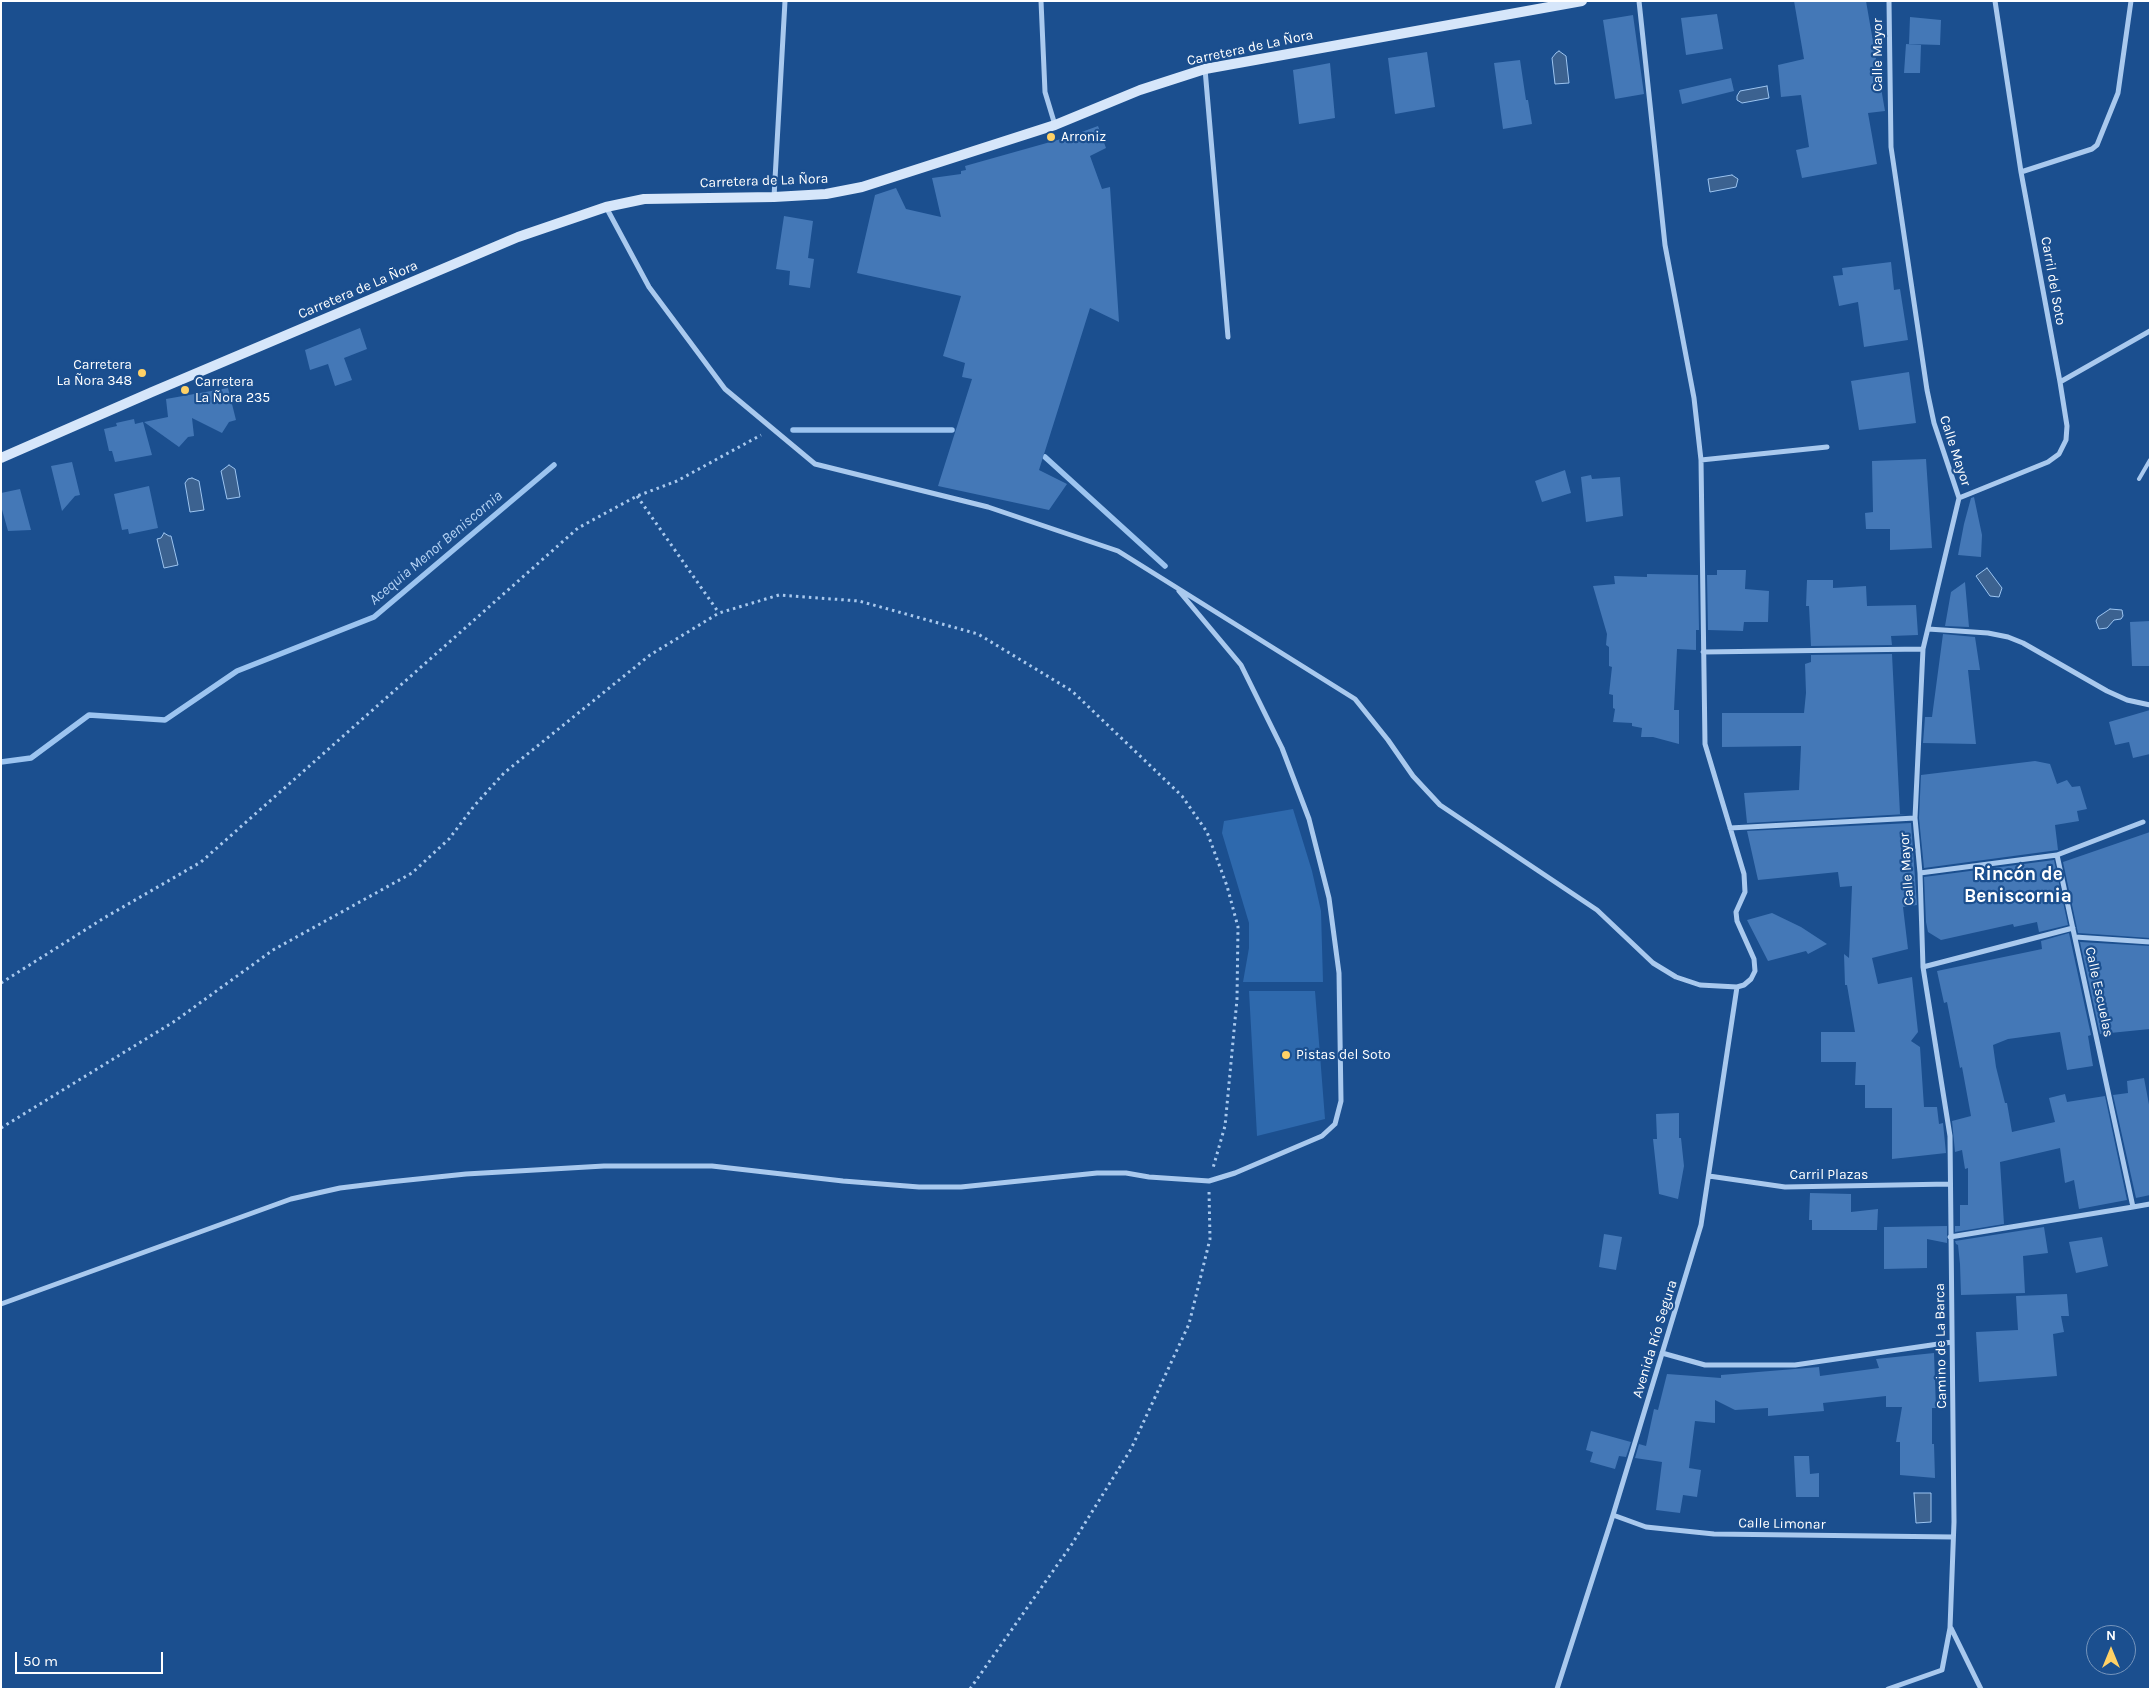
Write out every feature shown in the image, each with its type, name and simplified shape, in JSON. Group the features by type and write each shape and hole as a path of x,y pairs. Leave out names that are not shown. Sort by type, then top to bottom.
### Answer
{"main road":[{"name":"Carretera de La Ñora","path":"1,458 518,237 606,207 626,202 663,198 774,197 826,194 862,187 1056,125 1140,90 1204,69 1582,1"}],"street":[{"path":"774,197 785,1"},
{"path":"1041,1 1045,92 1056,125"},
{"path":"606,207 649,287 725,389 815,464 988,507 1118,551 1355,699 1388,740 1413,776 1440,805 1597,910 1653,962 1676,977 1700,986 1737,987 1744,985 1751,979 1755,971 1754,959 1737,921 1736,912 1745,892 1746,883 1705,744 1701,460 1694,398 1665,245 1640,1"},
{"name":"Calle Mayor","path":"1889,1 1891,147 1926,390 1934,423 1959,498 1923,649 1915,818 1920,873 1923,967"},
{"name":"Carril del Soto","path":"1959,498 2048,462 2059,454 2066,440 2060,382 2021,172 1995,1"},
{"path":"2021,172 2092,150 2097,145 2118,93 2131,1"},
{"path":"1204,69 1228,336"},
{"path":"2060,382 2150,331"},
{"path":"1701,460 1827,447"},
{"path":"1,1304 291,1199 340,1188 466,1174 604,1166 712,1166 843,1181 918,1187 961,1187 1097,1173 1126,1173 1149,1177 1209,1181 1235,1173 1322,1136 1335,1124 1341,1101 1339,973 1328,898 1309,819 1282,748 1240,665 1175,586"},
{"path":"1928,629 1988,633 2008,637 2023,643 2107,691 2127,700 2150,705"},
{"path":"1703,652 1923,649"},
{"path":"1730,828 1915,818"},
{"path":"1920,873 2057,855 2143,822"},
{"name":"Calle Escuelas","path":"2057,855 2133,1207"},
{"path":"1923,967 2073,928"},
{"path":"2075,937 2150,942"},
{"name":"Camino de La Barca","path":"1888,1689 1942,1670 1950,1628 1953,1537 1950,1136 1923,967"},
{"name":"Avenida Río Segura","path":"1557,1689 1613,1515 1701,1225 1737,987"},
{"name":"Carril Plazas","path":"1709,1176 1785,1187 1950,1184"},
{"path":"1950,1237 2150,1204"},
{"path":"1662,1353 1705,1366 1795,1364 1952,1342"},
{"name":"Calle Limonar","path":"1613,1515 1646,1527 1714,1534 1953,1537"},
{"path":"1950,1628 1981,1689"}],"lane":[{"path":"2138,479 2150,460"}],"path":[{"path":"1,983 104,918 201,862 578,528 637,496 677,481 773,429"},
{"path":"637,496 720,613"},
{"path":"1,1128 174,1021 274,950 412,873 450,839 474,806 504,773 650,655 720,613 779,595 850,600 860,601 978,634 1072,691 1182,796 1207,832 1238,927 1237,999 1225,1126 1209,1181 1210,1239 1189,1324 1131,1448 1072,1544 970,1689"}],"shaded area":[{"path":"1559,51 1566,56 1569,83 1555,84 1552,58"},
{"path":"1767,86 1769,98 1742,103 1737,100 1740,91"},
{"path":"1732,175 1738,179 1736,187 1710,192 1708,179"},
{"path":"229,465 235,469 240,497 227,499 221,471"},
{"path":"192,478 199,481 204,510 190,512 185,483 188,479"},
{"path":"164,533 171,536 178,565 164,568 157,539 161,538"},
{"path":"1987,568 2002,588 1999,597 1990,596 1976,576"},
{"path":"2110,609 2122,610 2123,616 2121,619 2114,620 2107,628 2099,629 2096,621 2098,617"},
{"path":"1293,809 1312,871 1321,911 1323,982 1243,982 1249,948 1249,923 1222,833 1224,821"},
{"name":"Pistas del Soto","path":"1249,991 1315,991 1325,1119 1257,1136"},
{"path":"1914,1493 1931,1493 1931,1522 1916,1523"}],"building":[{"path":"1794,1 1866,1 1885,111 1868,113 1877,164 1802,178 1796,150 1809,147 1801,95 1781,97 1778,65 1804,59"},
{"path":"1717,14 1723,49 1686,55 1681,18"},
{"path":"1633,15 1644,94 1615,99 1603,20"},
{"path":"1910,17 1941,20 1940,45 1909,44"},
{"path":"1906,44 1921,45 1920,73 1904,73"},
{"path":"1427,52 1435,107 1395,114 1388,58"},
{"path":"1520,60 1532,124 1503,129 1494,63"},
{"path":"1330,63 1335,118 1299,124 1293,70"},
{"path":"1731,78 1734,91 1682,104 1679,90"},
{"path":"1098,126 1106,148 1090,156 1102,189 1110,187 1119,322 1090,308 1039,470 1067,484 1049,510 938,486 972,379 962,377 965,363 943,356 961,296 857,273 875,195 896,188 906,209 941,217 932,178 961,174 961,171 966,170 965,166 1068,137"},
{"path":"784,216 813,221 808,258 814,259 810,288 789,285 790,271 776,269"},
{"path":"1891,262 1894,290 1900,289 1908,340 1864,347 1858,302 1839,306 1833,276 1843,275 1842,268"},
{"path":"360,328 367,349 344,358 352,380 335,386 328,364 310,370 305,350"},
{"path":"1909,372 1916,423 1859,430 1851,381"},
{"path":"228,388 236,420 229,422 222,433 192,418 194,436 188,437 179,447 144,422 168,417 166,399"},
{"path":"134,419 135,424 143,422 152,455 115,462 112,451 109,451 104,429 117,426 116,423"},
{"path":"1926,459 1932,548 1890,550 1890,529 1866,529 1865,513 1873,512 1872,461"},
{"path":"72,462 80,495 75,496 62,511 51,466"},
{"path":"1565,470 1571,493 1542,502 1535,481"},
{"path":"1591,475 1592,479 1620,477 1623,516 1586,522 1581,477"},
{"path":"149,486 158,528 129,534 128,529 122,530 114,494"},
{"path":"20,489 31,530 8,531 1,506 1,493"},
{"path":"1974,497 1982,535 1981,557 1958,555 1971,498"},
{"path":"1717,570 1746,570 1745,589 1769,591 1768,622 1744,622 1743,631 1708,630 1707,575 1717,575"},
{"path":"1647,574 1698,575 1699,630 1696,630 1696,650 1677,649 1674,710 1679,710 1679,744 1653,737 1641,737 1642,728 1632,726 1632,723 1613,722 1615,709 1613,708 1613,695 1609,694 1612,667 1609,666 1609,647 1606,645 1607,634 1593,586 1615,584 1614,576 1647,577"},
{"path":"1807,580 1833,580 1833,588 1866,586 1867,606 1916,605 1918,635 1891,636 1892,645 1811,646 1809,606 1806,606"},
{"path":"1965,582 1969,627 1945,626 1951,592"},
{"path":"2150,621 2150,666 2132,666 2130,622"},
{"path":"1943,634 1975,637 1980,670 1968,670 1976,744 1923,743 1925,717 1932,717"},
{"path":"1892,654 1900,814 1907,814 1747,823 1744,793 1799,790 1801,746 1722,747 1722,713 1804,713 1806,693 1805,664 1811,662 1811,655"},
{"path":"2150,710 2150,754 2133,758 2129,742 2115,745 2109,722"},
{"path":"2035,761 2050,764 2057,784 2067,780 2072,787 2080,786 2087,809 2077,811 2079,821 2055,825 2058,850 1924,868 1919,818 1921,775"},
{"path":"1911,823 1917,905 1903,907 1908,949 1872,958 1878,984 1912,977 1918,1032 1911,1041 1920,1047 1924,1107 1937,1107 1939,1124 1943,1123 1946,1153 1892,1159 1892,1108 1865,1108 1865,1085 1855,1085 1856,1062 1821,1062 1821,1032 1855,1032 1847,985 1845,985 1844,954 1849,958 1852,886 1840,887 1838,872 1758,880 1747,831"},
{"path":"2150,832 2150,938 2078,933 2063,862"},
{"path":"2054,860 2068,925 2039,932 2037,922 2014,927 2013,924 1941,940 1928,932 1924,877"},
{"path":"1772,913 1801,927 1827,944 1808,954 1806,951 1768,961 1747,920"},
{"path":"2069,933 2091,1035 2088,1036 2093,1066 2067,1070 2060,1032 2008,1039 1993,1045 1996,1067 2005,1103 2007,1103 2012,1132 2055,1122 2049,1098 2065,1094 2067,1102 2105,1096 2127,1200 2079,1209 2074,1180 2065,1183 2060,1148 2000,1162 2004,1224 1955,1232 1955,1226 1960,1226 1960,1205 1968,1205 1968,1168 1965,1169 1962,1150 1955,1152 1952,1121 1971,1116 1947,1002 1944,1003 1937,971 2042,949 2041,941"},
{"path":"2080,942 2150,946 2150,1029 2100,1034"},
{"path":"2144,1078 2150,1110 2150,1195 2136,1198 2113,1095 2128,1093 2127,1081"},
{"path":"1679,1113 1679,1138 1681,1138 1684,1166 1678,1199 1659,1194 1653,1139 1657,1139 1656,1114"},
{"path":"1810,1193 1851,1194 1851,1212 1878,1209 1877,1230 1812,1230 1812,1220 1809,1220"},
{"path":"1947,1226 1947,1243 1927,1239 1927,1268 1884,1269 1884,1227"},
{"path":"2044,1227 2048,1253 2023,1256 2025,1293 1961,1295 1958,1245 1955,1241"},
{"path":"1604,1234 1622,1237 1616,1270 1599,1267"},
{"path":"2102,1237 2108,1266 2076,1273 2069,1242"},
{"path":"2067,1294 2069,1316 2061,1316 2064,1332 2053,1334 2057,1376 1979,1382 1976,1332 2018,1330 2016,1296"},
{"path":"1934,1353 1936,1408 1932,1408 1932,1444 1934,1444 1935,1478 1900,1475 1900,1442 1896,1442 1902,1407 1886,1407 1886,1396 1823,1403 1824,1411 1768,1416 1768,1408 1735,1410 1715,1400 1715,1423 1695,1421 1689,1468 1701,1470 1697,1497 1683,1495 1680,1513 1656,1510 1662,1462 1635,1458 1639,1444 1646,1446 1654,1409 1658,1410 1667,1374 1721,1378 1721,1375 1819,1367 1820,1376 1879,1368 1876,1359"},
{"path":"1591,1431 1631,1442 1626,1457 1619,1456 1615,1469 1590,1462 1593,1452 1586,1450"},
{"path":"1794,1456 1809,1456 1810,1474 1819,1473 1819,1497 1796,1497"}],"waterway":[{"name":"Acequia Menor Beniscornia","path":"793,430 952,430"},
{"name":"Acequia Menor Beniscornia","path":"1045,457 1165,566"},
{"name":"Acequia Menor Beniscornia","path":"1,762 31,758 89,715 165,720 237,671 374,617 554,465"}],"place":[{"name":"Arroniz","path":"1051,137"},
{"name":"Carretera La Ñora 348","path":"142,373"},
{"name":"Carretera La Ñora 235","path":"185,390"},
{"name":"Pistas del Soto","path":"1286,1055"}],"district":[{"name":"Rincón de Beniscornia","path":"2018,886"}]}
